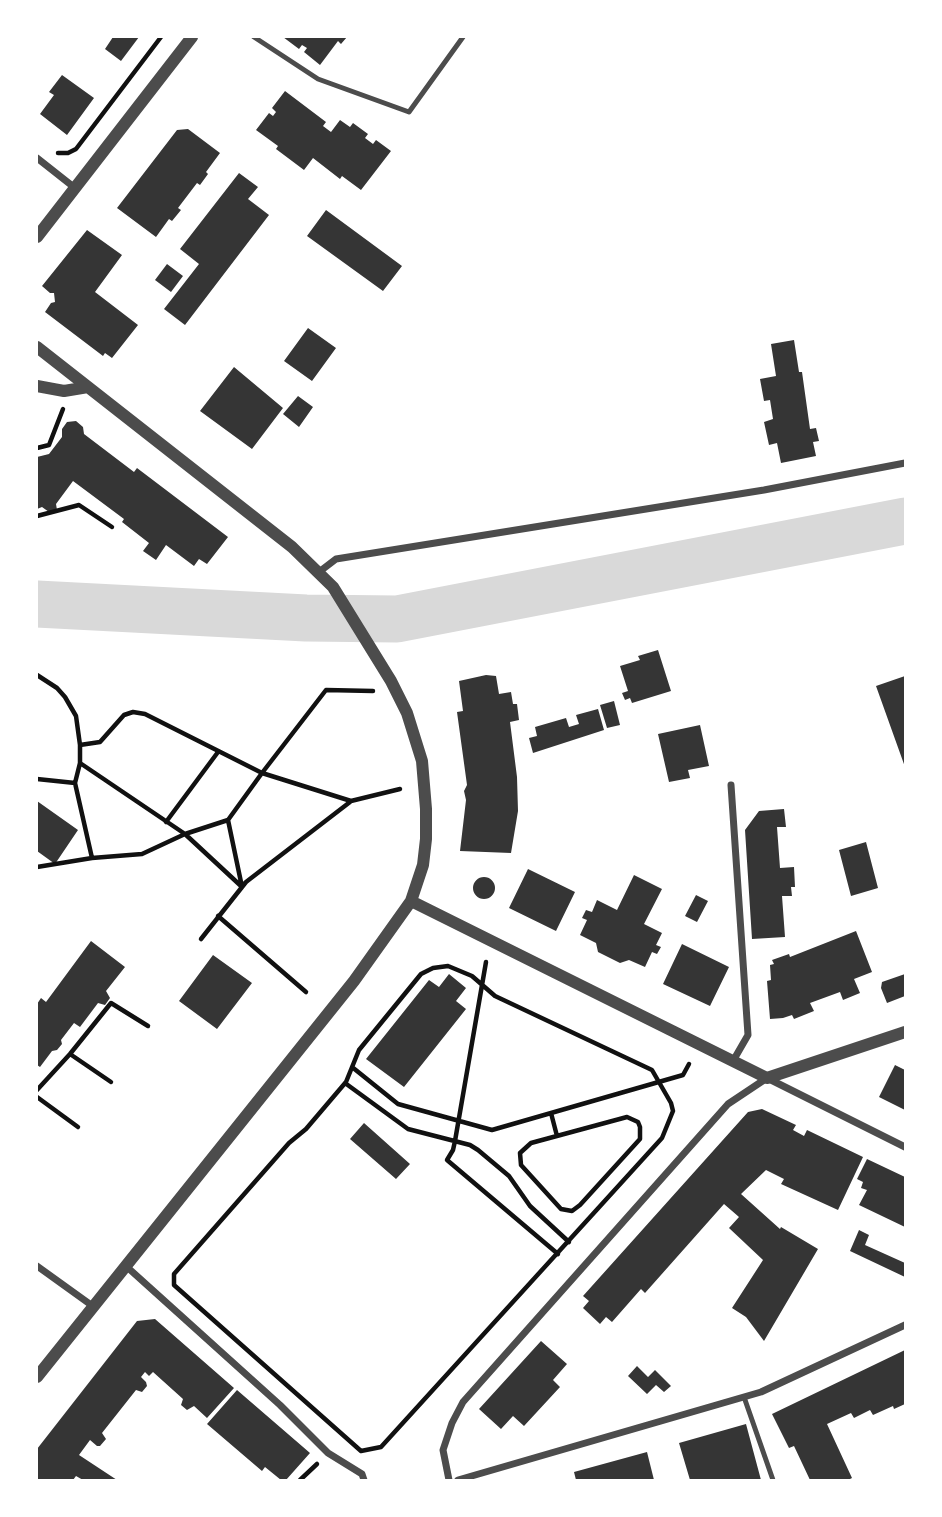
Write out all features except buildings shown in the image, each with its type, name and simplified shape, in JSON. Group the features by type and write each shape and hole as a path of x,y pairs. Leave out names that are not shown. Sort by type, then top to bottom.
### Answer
{"street":[{"path":"37,237 192,37"},
{"path":"37,158 75,188"},
{"path":"37,347 292,547 333,587 391,681 413,727 425,782 426,839 422,865 411,901 354,981 37,1377"},
{"path":"37,386 64,391 88,387"},
{"path":"319,572 336,559 764,490 905,463"},
{"path":"731,785 748,1035 733,1061"},
{"path":"411,901 905,1147"},
{"path":"449,1480 443,1450 463,1402 728,1104 767,1078 905,1032"},
{"path":"37,1266 94,1307"},
{"path":"127,1267 280,1405 328,1453 362,1474 364,1480"},
{"path":"458,1480 744,1397 905,1325"}],"lane":[{"path":"254,37 318,79 408,112 463,37"},
{"path":"744,1397 773,1480"}],"path":[{"path":"56,153 68,153 76,149 161,37"},
{"path":"37,448 49,445 65,404"},
{"path":"37,516 79,505 112,527"},
{"path":"37,675 57,688 76,716 80,763 75,783 92,858"},
{"path":"37,867 92,858 142,854 185,834 228,820 326,690 373,691"},
{"path":"80,745 100,742 124,715 133,712 145,714 262,773 351,801"},
{"path":"166,822 218,752"},
{"path":"80,763 185,834 242,887"},
{"path":"37,779 75,783"},
{"path":"201,939 242,887 351,801 400,789"},
{"path":"228,820 242,887"},
{"path":"218,916 306,992"},
{"path":"486,962 459,1120 447,1160 558,1254"},
{"path":"448,966 472,976 495,996 652,1070 661,1082 673,1111 662,1138 381,1447 361,1451 174,1285 174,1274 289,1143 306,1129 345,1083 352,1067 359,1050 421,974 433,968 448,966"},
{"path":"37,1090 111,1003 148,1026"},
{"path":"70,1054 111,1082"},
{"path":"352,1067 398,1104 492,1130 683,1075 689,1064"},
{"path":"345,1083 408,1129 455,1140 478,1150 509,1176 530,1206 569,1242"},
{"path":"37,1097 78,1127"},
{"path":"551,1113 557,1136"},
{"path":"627,1117 638,1122 641,1133 637,1144 580,1205 566,1212 523,1169 519,1157 526,1145 557,1136 627,1117"}],"waterway":[{"path":"37,604 306,618 397,619 905,521"}]}
